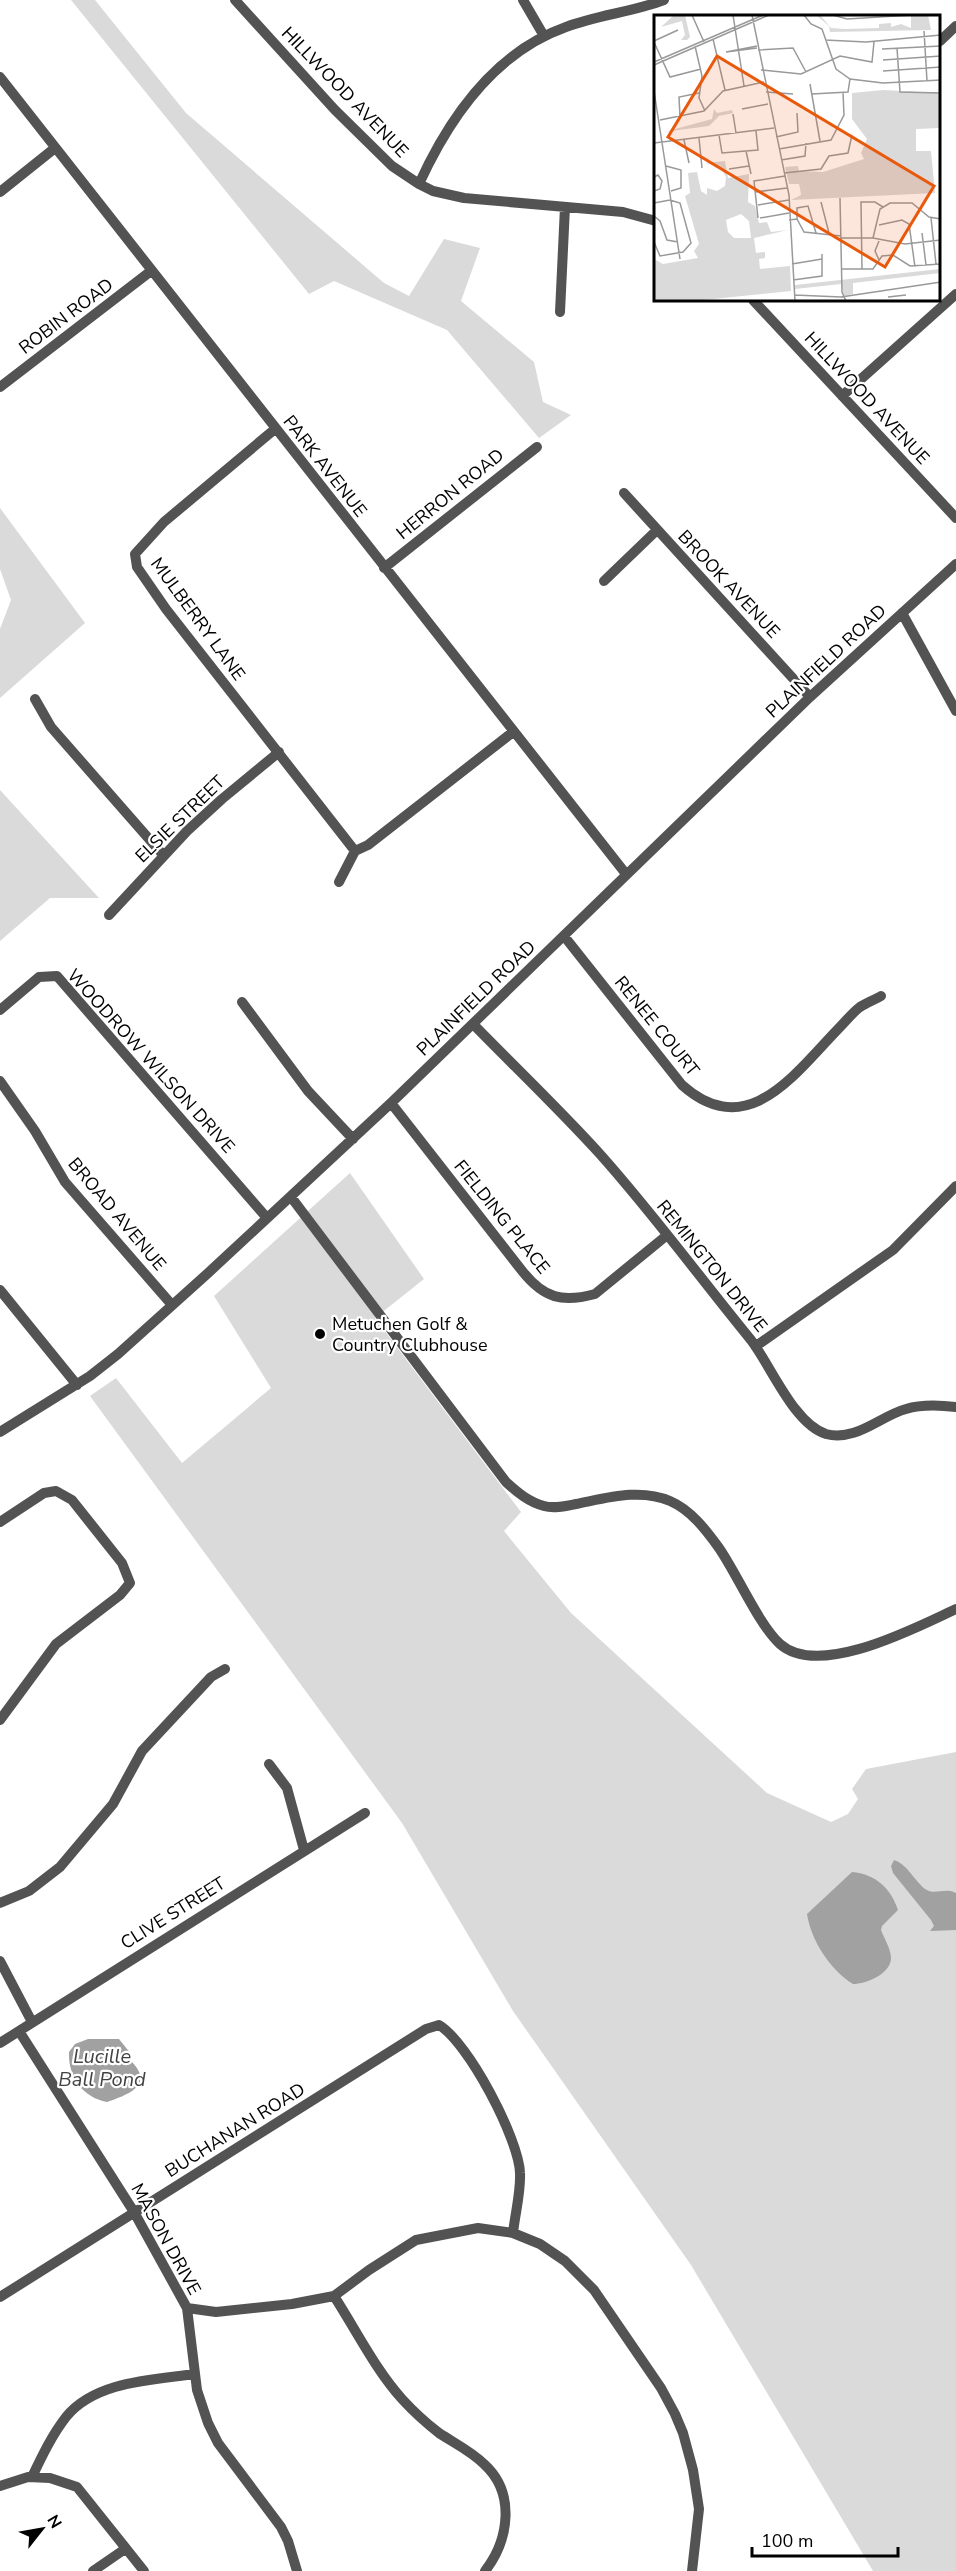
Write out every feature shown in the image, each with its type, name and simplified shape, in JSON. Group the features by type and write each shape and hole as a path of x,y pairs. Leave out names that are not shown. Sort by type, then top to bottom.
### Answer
{"street":[{"name":"HILLWOOD AVENUE","path":"235,0 335,110 392,166 419,184 464,198 623,212 654,220"},
{"path":"523,0 543,36"},
{"path":"419,184 434,150 470,97 501,67 543,36 610,13 664,0"},
{"path":"941,38 956,26"},
{"name":"PARK AVENUE","path":"0,77 626,874"},
{"path":"0,192 55,148"},
{"path":"560,312 565,207"},
{"name":"ROBIN ROAD","path":"0,387 152,271"},
{"path":"842,396 956,294"},
{"name":"HILLWOOD AVENUE","path":"755,302 956,518"},
{"name":"MULBERRY LANE","path":"275,429 164,522 135,554 137,567 166,609 355,851"},
{"name":"HERRON ROAD","path":"384,568 537,447"},
{"name":"BROOK AVENUE","path":"624,493 810,697"},
{"path":"604,581 657,530"},
{"name":"PLAINFIELD ROAD","path":"0,1432 77,1385 118,1354 291,1197 810,697 956,564"},
{"path":"902,613 956,711"},
{"path":"34,699 51,727 164,856"},
{"path":"339,882 355,851 368,845 513,732"},
{"name":"ELSIE STREET","path":"109,915 222,799 279,752"},
{"name":"RENEE COURT","path":"564,936 682,1085 704,1102 716,1107 741,1106 770,1096 860,1007 881,996"},
{"name":"WOODROW WILSON DRIVE","path":"0,1010 39,976 57,976 267,1218"},
{"path":"242,1002 308,1091 353,1139"},
{"name":"REMINGTON DRIVE","path":"472,1024 600,1154 756,1346 799,1412 811,1425 823,1433 837,1436 850,1435 907,1408 956,1407"},
{"name":"BROAD AVENUE","path":"0,1081 35,1131 65,1182 172,1305"},
{"name":"FIELDING PLACE","path":"391,1103 523,1272 542,1292 564,1299 595,1294 666,1236"},
{"path":"756,1346 893,1250 956,1186"},
{"path":"291,1197 506,1482 521,1496 546,1507 645,1494 672,1502 684,1509 710,1536 739,1578 774,1637 787,1649 797,1654 825,1655 873,1644 956,1608"},
{"path":"0,1290 77,1385"},
{"path":"0,1522 44,1493 61,1493 72,1500 122,1563 130,1583 120,1595 56,1644 0,1720"},
{"path":"0,1903 28,1891 60,1867 112,1804 142,1751 211,1677 225,1670"},
{"path":"269,1764 287,1788 304,1850"},
{"name":"CLIVE STREET","path":"0,2043 365,1813"},
{"path":"0,1961 32,2022"},
{"name":"BUCHANAN ROAD","path":"0,2297 426,2030 439,2025 447,2030 480,2078 503,2118 514,2145 520,2173 513,2233"},
{"name":"MASON DRIVE","path":"19,2031 134,2212 187,2308 195,2374 208,2423 218,2443 281,2527 297,2571"},
{"path":"187,2308 216,2312 292,2304 334,2296 416,2240 478,2228 513,2233 540,2244 581,2275 594,2290 661,2388 683,2433 693,2470 699,2509 692,2571"},
{"path":"334,2296 386,2379 401,2397 438,2432 486,2465 494,2476 505,2502 507,2514 500,2547 485,2571"},
{"path":"32,2477 53,2436 68,2415 88,2397 113,2388 195,2374"},
{"path":"0,2486 32,2477 50,2478 77,2487 144,2571"},
{"path":"93,2571 125,2549"}],"shaded area":[{"path":"71,0 95,0 186,113 384,283 409,296 444,239 480,248 461,301 534,362 543,402 571,415 539,438 447,330 334,281 309,294"},
{"path":"0,508 85,623 0,698 0,629 11,600 0,569"},
{"path":"0,790 99,898 50,898 0,941"},
{"path":"350,1173 424,1279 375,1318 521,1512 504,1531 571,1613 767,1793 831,1822 848,1814 858,1799 852,1789 866,1769 956,1752 956,2571 873,2571 691,2265 513,2011 402,1823 90,1396 116,1378 182,1463 271,1388 214,1296"}],"water":[{"path":"894,1860 903,1865 925,1889 933,1892 952,1891 956,1893 956,1930 930,1931 934,1926 931,1920 893,1873 891,1866"},
{"path":"852,1872 875,1879 891,1895 898,1910 882,1926 881,1930 891,1955 887,1969 871,1980 853,1984 829,1963 823,1954 809,1924 807,1914"},
{"name":"Lucille Ball Pond","path":"88,2039 119,2039 131,2054 129,2059 140,2075 137,2087 107,2102 84,2090 74,2077 69,2052 75,2044"}],"place":[{"name":"Metuchen Golf & Country Clubhouse","path":"320,1334"}]}
